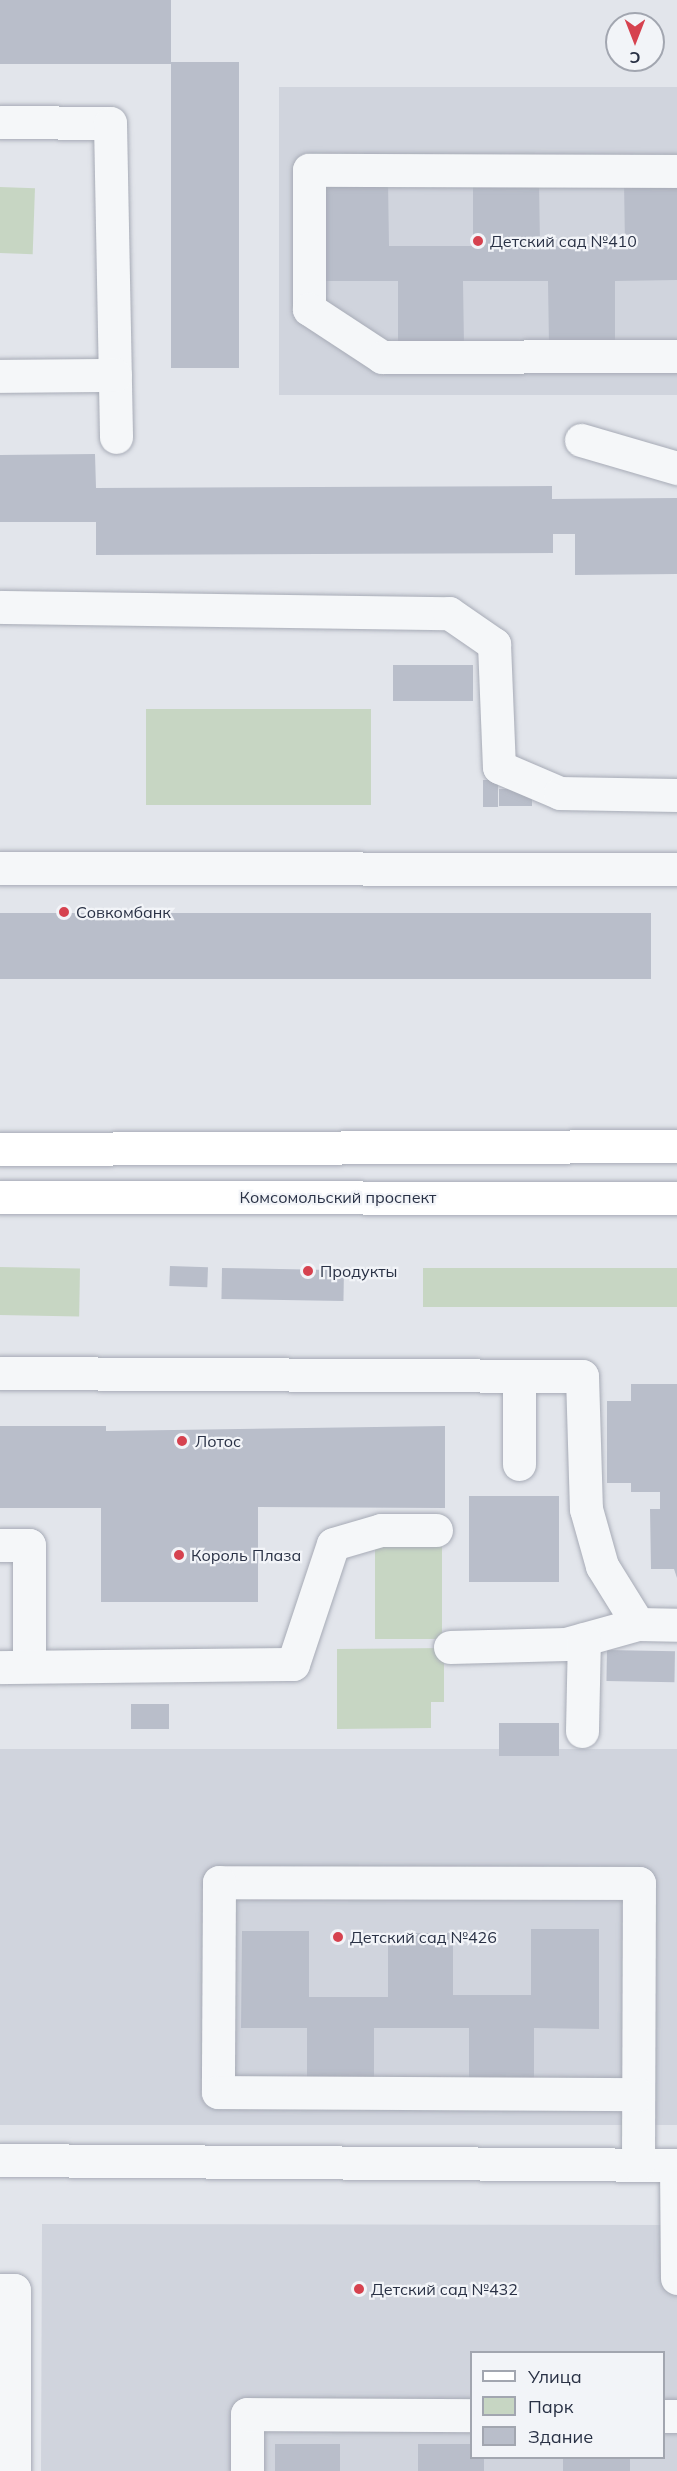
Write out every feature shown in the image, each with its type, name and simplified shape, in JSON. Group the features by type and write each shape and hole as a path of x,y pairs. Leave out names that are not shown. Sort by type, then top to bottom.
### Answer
{"main road":[{"path":"0,1149 677,1146"},
{"path":"97,1197 148,1180 285,1177 296,1160 273,1148"},
{"name":"Комсомольский проспект","path":"0,1197 677,1198"}],"lane":[{"path":"0,122 110,123 116,436"},
{"path":"677,171 309,170 309,309 382,357 677,356"},
{"path":"0,376 115,375"},
{"path":"581,440 677,468"},
{"path":"0,606 449,613 494,644 499,767 560,793 677,795"},
{"path":"0,868 677,869"},
{"path":"0,1373 582,1376 586,1509 602,1566 638,1623"},
{"path":"519,1376 519,1464"},
{"path":"0,1545 29,1545 15,1666 293,1664 333,1544 381,1530 436,1530"},
{"path":"450,1647 566,1644 638,1623 677,1625"},
{"path":"582,1731 584,1639"},
{"path":"638,2094 218,2092 219,1882 639,1883 638,2165"},
{"path":"0,2160 677,2165 677,2278"},
{"path":"0,2290 14,2290 14,2471"},
{"path":"247,2471 247,2414 470,2415"}],"shaded area":[{"name":"Детский сад №410","path":"279,87 677,87 677,395 279,395"},
{"name":"Детский сад №426","path":"0,1749 677,1749 677,2125 0,2125"},
{"name":"Детский сад №432","path":"42,2224 677,2225 677,2471 41,2471"}],"green space":[{"path":"0,187 35,188 33,254 0,253"},
{"path":"146,709 371,709 371,805 146,805"},
{"path":"0,1267 80,1268 79,1316 0,1315"},
{"path":"423,1268 677,1268 677,1307 423,1307"},
{"path":"375,1547 442,1547 442,1639 375,1639"},
{"path":"444,1648 444,1702 431,1702 431,1728 337,1729 337,1649"}],"building":[{"path":"0,0 171,0 171,64 0,64"},
{"path":"171,62 239,62 239,368 171,368"},
{"path":"677,180 677,280 615,281 615,346 549,346 548,281 463,281 464,346 398,346 398,281 322,281 321,181 388,181 389,246 473,246 473,181 539,181 540,246 625,246 624,181"},
{"path":"95,454 96,488 552,486 552,499 677,498 677,574 575,575 575,534 553,534 553,553 96,555 96,522 0,522 0,455"},
{"path":"393,665 473,665 473,701 393,701"},
{"path":"483,780 498,780 498,807 483,807"},
{"path":"499,789 532,789 532,806 499,806"},
{"path":"0,913 651,913 651,979 0,979"},
{"path":"170,1266 208,1267 207,1287 169,1286"},
{"path":"222,1268 344,1270 343,1301 221,1299"},
{"path":"631,1384 677,1384 677,1578 674,1569 651,1569 650,1509 660,1509 660,1492 631,1492 631,1483 607,1483 607,1401 631,1401"},
{"name":"Король Плаза","path":"0,1426 106,1426 106,1431 445,1426 445,1508 258,1507 258,1602 101,1602 101,1508 0,1508"},
{"path":"469,1496 559,1496 559,1582 469,1582"},
{"path":"607,1650 675,1651 674,1682 606,1681"},
{"path":"131,1704 169,1704 169,1729 131,1729"},
{"path":"499,1723 559,1723 559,1756 499,1756"},
{"path":"531,1929 599,1929 599,2029 534,2028 534,2092 469,2092 469,2028 374,2028 374,2092 307,2092 307,2028 241,2028 242,1931 309,1931 309,1997 388,1997 388,1933 453,1933 453,1995 531,1995"},
{"path":"275,2444 340,2444 340,2471 275,2471"},
{"path":"418,2444 470,2444 470,2459 484,2459 484,2471 418,2471"},
{"path":"563,2459 630,2459 630,2471 563,2471"}],"place":[{"name":"Детский сад №410","path":"478,241"},
{"name":"Совкомбанк","path":"64,912"},
{"name":"Продукты","path":"308,1271"},
{"name":"Лотос","path":"182,1441"},
{"name":"Король Плаза","path":"179,1555"},
{"name":"Детский сад №426","path":"338,1937"},
{"name":"Детский сад №432","path":"359,2289"}]}
